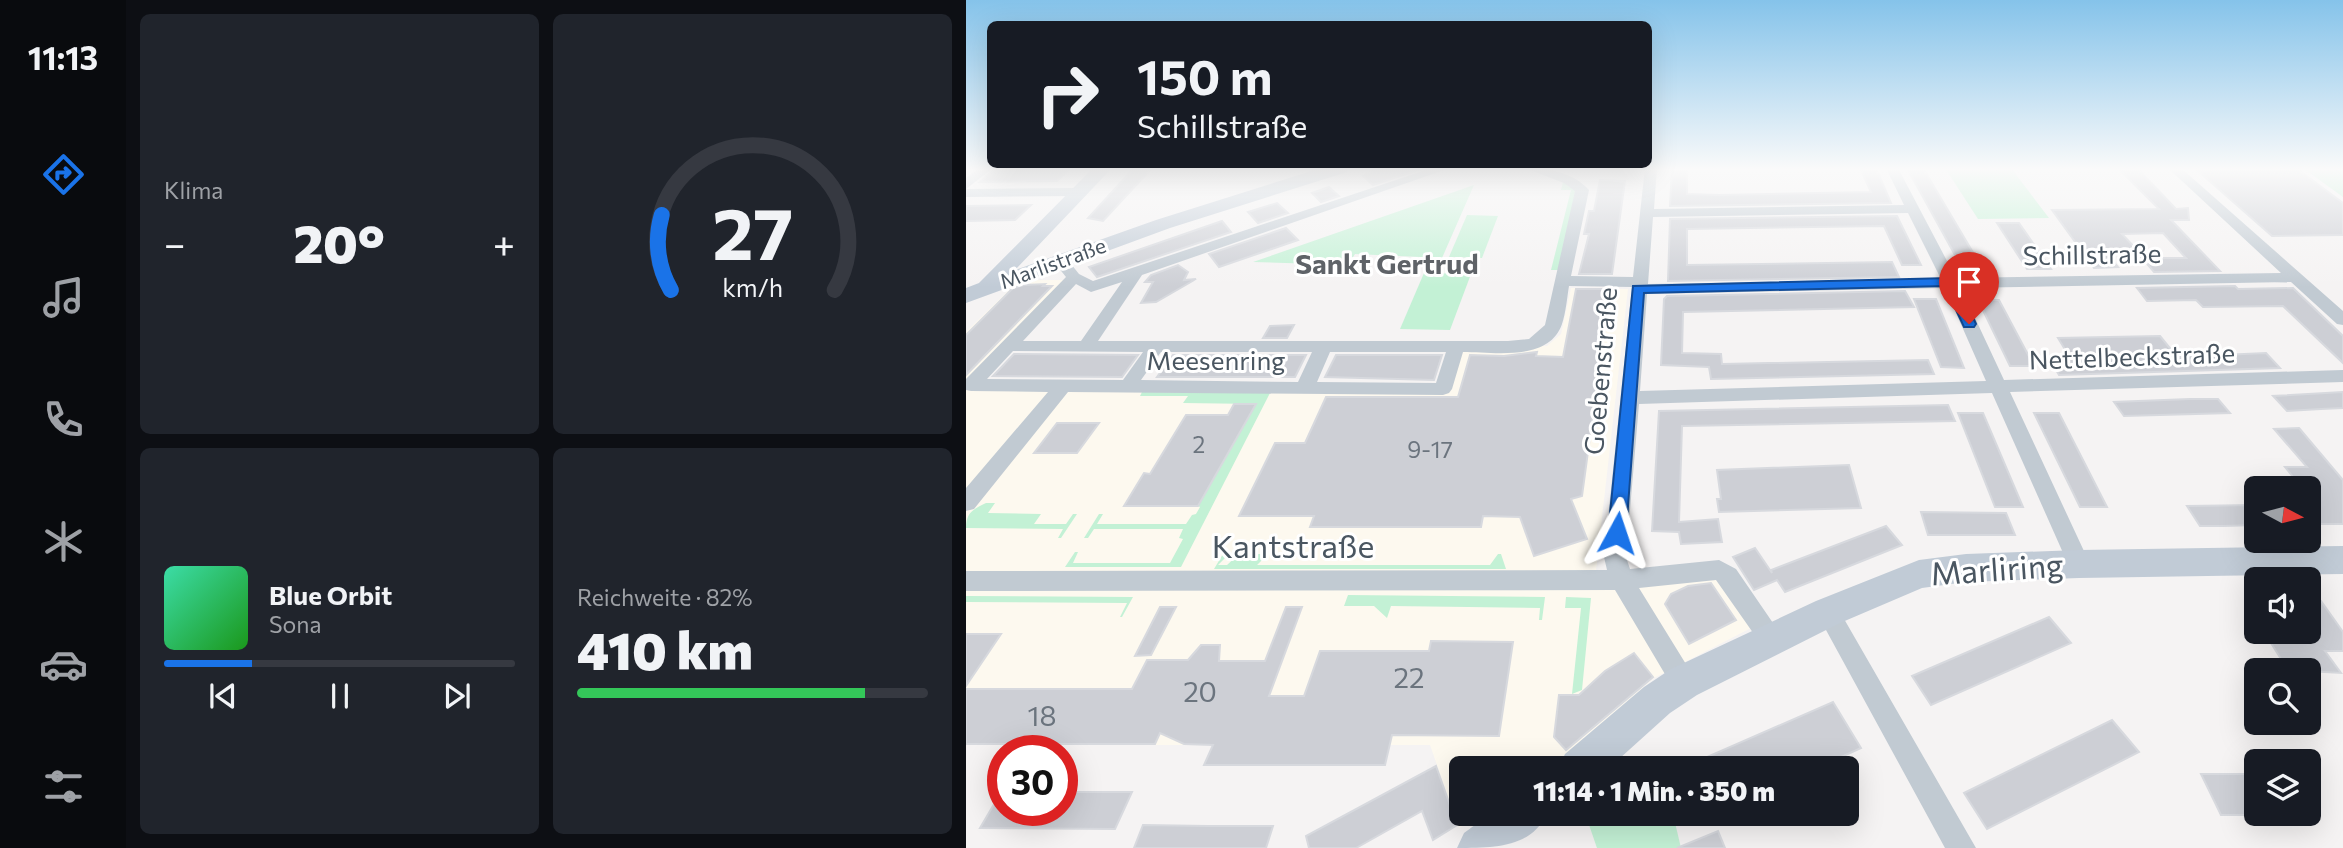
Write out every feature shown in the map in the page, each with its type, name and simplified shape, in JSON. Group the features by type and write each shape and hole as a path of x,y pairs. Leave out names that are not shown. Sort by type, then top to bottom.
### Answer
{"main road":[{"path":"966,307 976,292 1063,208"},
{"name":"Marlistraße","path":"976,292 1070,268 1218,208"},
{"path":"1026,245 1070,268"},
{"name":"Marliring","path":"1593,756 1657,701 1684,682 1828,612 1919,575 1966,568 2079,564 2343,560"},
{"path":"1479,848 1509,826"}],"street":[{"path":"1070,268 1091,287 1326,208"},
{"name":"Meesenring","path":"1008,346 1514,347 1532,344 1542,339 1553,325 1578,208"},
{"name":"Goebenstraße","path":"1647,208 1615,557 1621,580 1684,682"},
{"path":"2218,208 2343,320"},
{"path":"1647,212 1913,209 1950,282 2079,564"},
{"name":"Meesenring","path":"1070,268 1008,346 971,385 1443,389 1456,347"},
{"path":"1085,346 1137,271"},
{"name":"Schillstraße","path":"1638,286 2295,277"},
{"path":"1563,281 1638,286"},
{"name":"Meesenring","path":"1128,386 1156,346"},
{"name":"Meesenring","path":"1305,387 1324,346"},
{"name":"Nettelbeckstraße","path":"1629,398 2343,376"},
{"path":"966,503 1063,386"},
{"path":"1621,580 1719,570 1728,576 1772,639"},
{"name":"Kantstraße","path":"966,582 1621,580"},
{"path":"1828,612 1961,848"}],"shaded area":[{"path":"1030,280 1068,280 966,386 966,332 1014,285"},
{"path":"1571,288 1628,289 1594,588 1716,577 1751,628 1654,678 1563,756 1449,756 1449,799 1430,745 1078,745 1078,735 987,735 987,745 966,745 966,390 1435,394 1451,345 1547,346 1561,334"}],"green space":[{"path":"1409,208 1464,208 1442,258 1355,254 1348,265 1253,262"},
{"path":"1567,208 1572,208 1560,270 1551,270"},
{"path":"1971,208 2041,208 2049,218 1978,219"},
{"path":"1467,215 1498,216 1482,258 1449,257"},
{"path":"1424,273 1471,274 1450,330 1400,329"},
{"path":"1142,392 1270,393 1181,567 1065,567 1075,552 1078,552 1073,563 1170,563 1183,539 1179,538 1183,529 1094,529 1088,538 1084,538 1099,514 1103,514 1097,524 1186,524 1192,515 1196,514 1256,404 1183,403 1188,396 1140,396"},
{"path":"986,503 995,503 988,513 1041,514 1034,524 1066,524 1073,514 1077,514 1061,538 1058,538 1063,529 966,528 971,512"},
{"path":"1223,554 1229,554 1218,565 1227,565 1239,554 1268,554 1257,565 1490,565 1498,554 1501,554 1506,569 1214,569"},
{"path":"1348,595 1545,597 1542,620 1539,620 1540,608 1391,606 1387,618 1374,606 1344,606"},
{"path":"966,596 1133,597 1120,617 1127,603 966,602"},
{"path":"1566,597 1591,598 1582,690 1572,694 1581,608 1565,608"},
{"path":"1589,826 1676,826 1681,848 1597,848"}],"building":[{"path":"966,208 1028,208 1015,220 966,221"},
{"path":"1098,208 1115,208 1103,221 1088,218"},
{"path":"1262,208 1282,208 1288,213 1258,223 1248,212"},
{"path":"1595,208 1621,208 1612,274 1579,274 1589,234 1584,234 1589,211 1594,211"},
{"path":"1929,208 1946,208 1981,266 1961,266"},
{"path":"2188,208 2189,220 2171,220 2220,271 2154,272 2142,258 2186,258 2163,233 2122,234 2138,251 2105,252 2118,267 2094,268 2052,210"},
{"path":"2240,208 2343,208 2343,235 2272,236"},
{"path":"1897,216 1921,265 1902,265 1884,226 1687,229 1687,265 1892,262 1899,277 1668,281 1670,219"},
{"path":"1222,221 1231,232 1097,277 1089,267"},
{"path":"1997,223 2019,223 2051,269 2027,269"},
{"path":"1286,228 1298,240 1219,267 1209,254"},
{"path":"1178,265 1188,272 1184,280 1196,279 1156,302 1141,303 1153,282 1145,282 1151,275"},
{"path":"1045,284 1043,286 1052,286 966,375 966,335 1013,288"},
{"path":"2235,286 2238,289 2293,288 2343,336 2343,363 2283,306 2203,307 2196,300 2147,301 2137,288"},
{"path":"1576,289 1610,289 1582,496 1571,499 1587,539 1534,556 1520,517 1483,516 1481,527 1310,527 1314,516 1239,516 1275,443 1305,443 1326,397 1458,397 1470,355 1504,356 1537,352 1536,356 1563,357"},
{"path":"1905,291 1914,307 1683,312 1682,353 1721,354 1722,364 1928,360 1934,374 1711,379 1709,367 1661,365 1664,299 1667,296"},
{"path":"1914,299 1936,299 1964,368 1941,367"},
{"path":"1978,300 1999,300 2034,366 2010,366"},
{"path":"1294,325 1287,338 1263,338 1270,326"},
{"path":"2160,336 2177,357 2266,353 2280,368 2059,375 2048,356 2069,356 2058,338"},
{"path":"1014,354 1138,355 1122,377 993,376"},
{"path":"1173,355 1306,355 1295,377 1157,377"},
{"path":"1336,355 1442,355 1434,380 1325,377"},
{"path":"2343,392 2343,408 2287,411 2273,396"},
{"path":"2218,399 2230,413 2124,416 2114,402"},
{"path":"1234,404 1256,404 1198,506 1124,506 1144,473 1150,474 1186,415 1228,415"},
{"path":"1948,405 1955,421 1682,426 1679,522 1718,519 1722,542 1681,544 1679,532 1652,531 1659,411"},
{"path":"1958,413 1983,413 2023,507 1995,507"},
{"path":"2034,413 2059,413 2107,507 2080,507"},
{"path":"1057,423 1099,423 1077,453 1034,453"},
{"path":"2299,428 2343,480 2343,524 2321,524 2321,476 2292,476 2285,467 2307,467 2274,429"},
{"path":"1849,465 1861,508 1719,512 1717,499 1721,499 1717,470"},
{"path":"2244,505 2244,525 2200,526 2187,506"},
{"path":"1921,512 2006,513 2015,535 1928,535"},
{"path":"1886,526 1902,545 1785,592 1777,580 1754,590 1733,557 1755,548 1772,573 1771,570"},
{"path":"1711,583 1736,620 1689,644 1665,604 1671,594 1688,586"},
{"path":"2321,601 2343,632 2343,651 2325,651 2341,673 2321,672 2321,658 2280,658 2272,644 2321,644"},
{"path":"1160,607 1176,607 1151,655 1135,656"},
{"path":"1286,607 1302,607 1269,696 1304,696 1320,651 1429,651 1431,641 1513,642 1499,736 1392,735 1385,765 1204,765 1213,745 1184,744 1160,733 1155,744 1078,744 1078,735 987,735 987,744 966,744 966,689 1132,689 1147,660 1188,660 1201,645 1220,645 1219,661 1265,661"},
{"path":"2049,617 2071,643 1931,705 1912,676"},
{"path":"966,634 1001,634 966,686"},
{"path":"1634,653 1653,677 1566,750 1554,737 1559,695 1579,695 1605,671"},
{"path":"1833,702 1861,748 1843,756 1709,756"},
{"path":"2112,720 2139,752 1987,829 1964,793"},
{"path":"1436,766 1449,803 1449,826 1455,826 1433,840 1422,811 1356,848 1309,848 1306,836"},
{"path":"2201,774 2244,774 2244,815 2221,815"},
{"path":"1078,792 1132,792 1115,829 980,828 987,816 987,826 1078,826"},
{"path":"1143,825 1273,826 1266,848 1134,848"},
{"path":"1718,831 1725,848 1677,848"}],"district":[{"name":"Sankt Gertrud","path":"1387,264"}],"route":[{"path":"1617,533 1638,289 1950,282 1969,324"}]}
